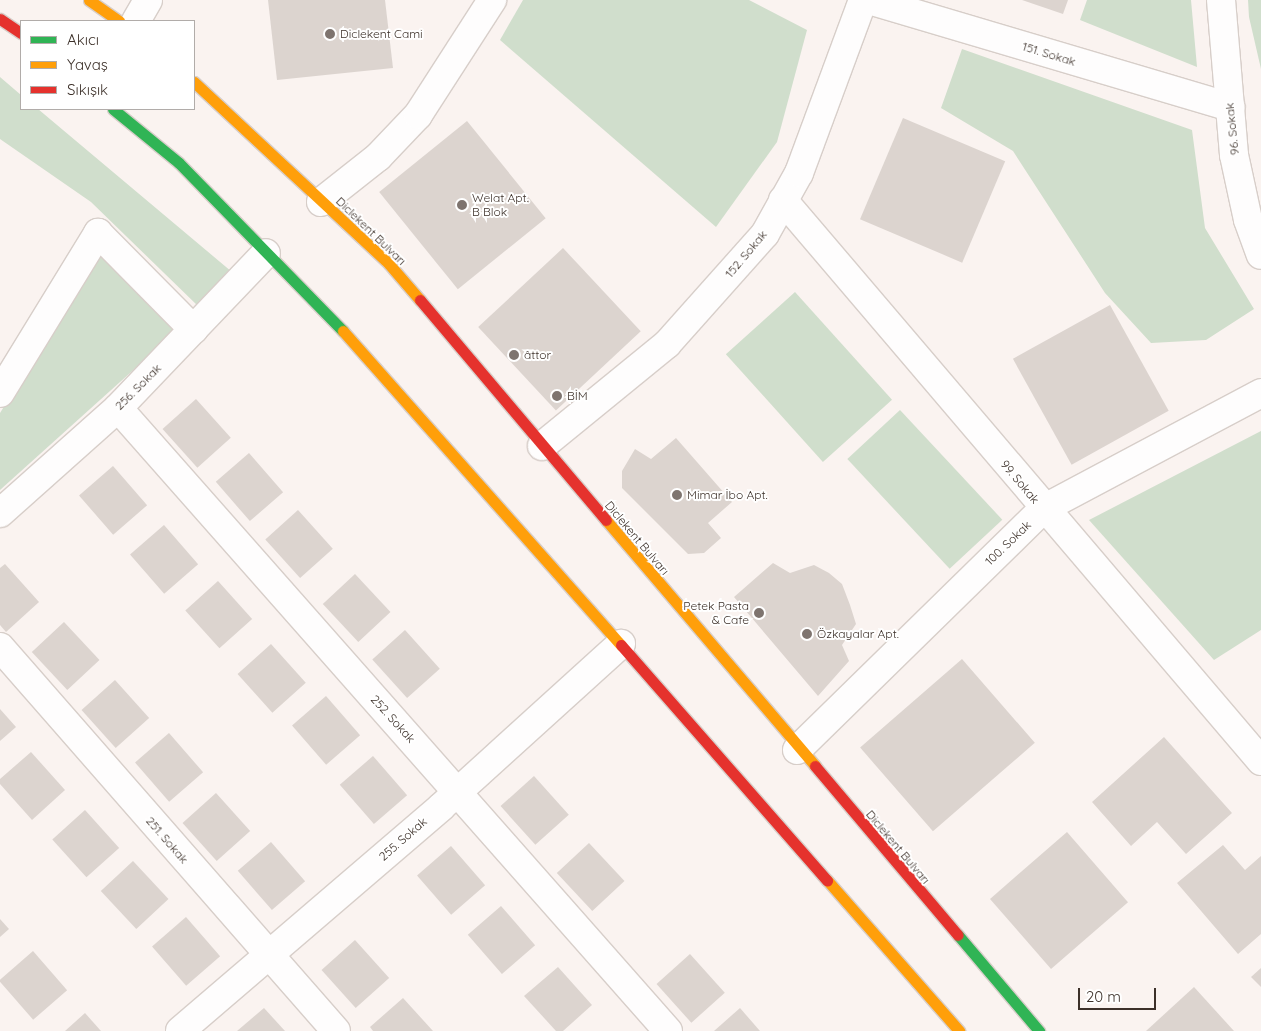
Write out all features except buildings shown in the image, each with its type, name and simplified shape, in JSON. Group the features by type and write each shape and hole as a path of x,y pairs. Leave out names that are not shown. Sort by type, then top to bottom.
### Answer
{"main road":[{"path":"89,0 118,20"},
{"path":"0,19 20,32"},
{"name":"Diclekent Bulvarı","path":"195,83 388,264 797,750 1039,1031"},
{"path":"114,110 179,163 368,357 621,644 951,1028"}],"street":[{"path":"137,20 148,0"},
{"path":"321,202 378,157 418,115 492,0"},
{"name":"152. Sokak","path":"542,446 667,344 765,234 798,173 863,0"},
{"name":"151. Sokak","path":"869,0 1230,107"},
{"name":"96. Sokak","path":"1221,0 1234,155 1248,220 1261,255"},
{"name":"99. Sokak","path":"784,200 1043,509 1261,761"},
{"path":"0,393 98,233 194,330"},
{"name":"256. Sokak","path":"0,512 118,408 266,252"},
{"name":"100. Sokak","path":"797,750 1043,509 1261,393"},
{"name":"252. Sokak","path":"118,408 668,1031"},
{"name":"255. Sokak","path":"180,1031 457,792 621,644"},
{"name":"251. Sokak","path":"0,647 268,956 336,1031"}],"green space":[{"path":"523,0 749,0 807,30 777,142 716,227 500,40"},
{"path":"1087,0 1191,0 1197,67 1080,20"},
{"path":"1248,0 1261,0 1261,69 1249,17"},
{"path":"962,49 1192,130 1205,228 1254,309 1206,340 1151,343 1105,293 1013,151 941,108"},
{"path":"0,77 20,94 20,110 39,110 232,272 199,307 91,202 0,139"},
{"path":"102,250 180,328 0,490 0,413"},
{"path":"795,292 892,400 823,462 726,354"},
{"path":"900,410 1002,520 950,569 847,459"},
{"path":"1261,431 1261,630 1214,660 1089,520"}],"traffic: fast":[{"path":"114,110 179,163 343,331"},
{"path":"958,935 1039,1031"}],"traffic: slow":[{"path":"89,0 118,20"},
{"path":"195,83 389,264 420,300"},
{"path":"343,331 621,645"},
{"path":"606,520 815,766"},
{"path":"827,880 959,1031"}],"traffic: jam":[{"path":"0,19 20,32"},
{"path":"420,300 606,520"},
{"path":"621,645 827,880"},
{"path":"815,766 958,935"}],"place":[{"name":"Diclekent Cami","path":"330,34"},
{"name":"Welat Apt. B Blok","path":"462,205"},
{"name":"âttor","path":"514,355"},
{"name":"BİM","path":"557,396"},
{"name":"Mimar İbo Apt.","path":"677,495"},
{"name":"Petek Pasta & Cafe","path":"759,613"},
{"name":"Özkayalar Apt.","path":"807,634"}]}
